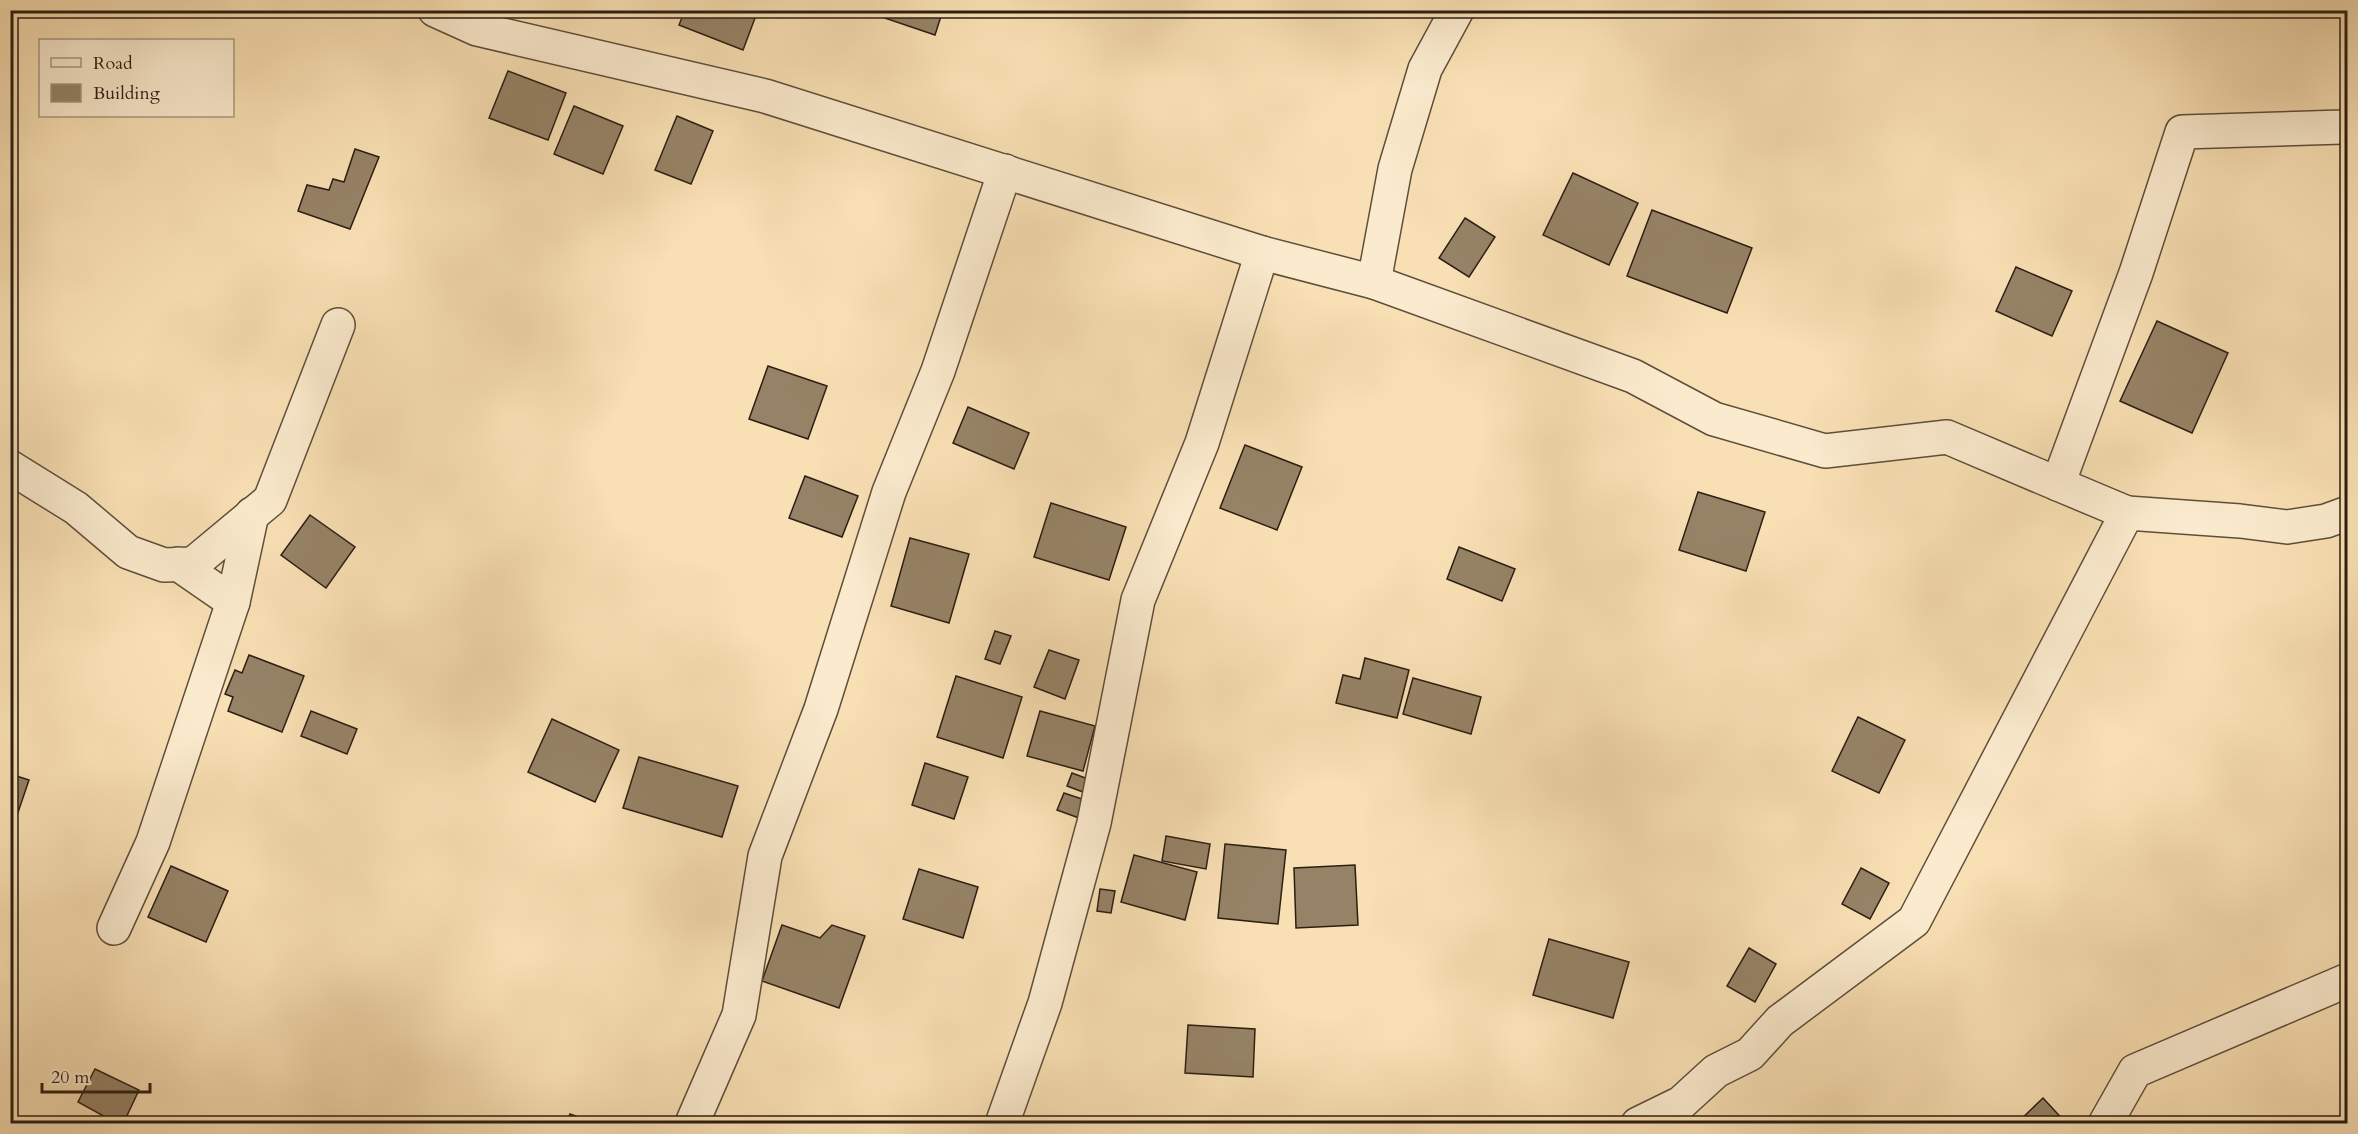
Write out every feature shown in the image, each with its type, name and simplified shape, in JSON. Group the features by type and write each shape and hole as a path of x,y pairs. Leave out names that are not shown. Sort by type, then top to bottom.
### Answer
{"street":[{"path":"435,10 765,96 1262,254 1374,282 1634,376 1714,419 1825,451 1947,437 2127,513 2240,521 2287,527 2326,521 2348,513"},
{"path":"1374,282 1395,169 1425,69 1457,10"},
{"path":"2058,484 2136,273 2182,132 2348,125"},
{"path":"693,1121 739,1015 765,856 821,709 889,492 938,372 1005,171"},
{"path":"1002,1124 1045,1003 1094,823 1138,600 1202,443 1262,254"},
{"path":"10,467 76,508 128,552 164,565 193,564 270,500 338,325"},
{"path":"1638,1124 1681,1103 1716,1071 1750,1054 1780,1021 1914,921 2127,513"},
{"path":"114,927 153,842 233,602 252,514"},
{"path":"178,564 233,602"},
{"path":"2105,1124 2135,1071 2348,980"}],"building":[{"path":"685,10 758,10 743,50 679,25"},
{"path":"878,10 943,10 935,35 876,15"},
{"path":"508,71 566,93 548,140 489,118"},
{"path":"574,106 623,126 603,174 554,154"},
{"path":"677,116 713,131 691,184 655,170"},
{"path":"355,149 379,157 350,229 298,211 307,185 329,190 333,179 344,182"},
{"path":"1573,173 1638,203 1609,265 1543,235"},
{"path":"1652,210 1752,248 1727,313 1627,276"},
{"path":"1465,218 1495,237 1469,277 1439,258"},
{"path":"2016,267 2072,291 2052,336 1996,311"},
{"path":"2157,321 2228,353 2192,433 2120,401"},
{"path":"768,366 827,386 808,439 749,419"},
{"path":"968,407 1029,433 1014,469 953,443"},
{"path":"1245,445 1302,467 1277,530 1220,508"},
{"path":"805,476 858,496 842,537 789,518"},
{"path":"1698,492 1765,512 1746,571 1679,550"},
{"path":"1051,503 1126,527 1109,580 1034,557"},
{"path":"310,515 355,547 326,588 281,555"},
{"path":"910,538 969,554 949,623 891,606"},
{"path":"1459,547 1515,569 1502,601 1447,579"},
{"path":"995,631 1011,636 1000,664 985,659"},
{"path":"1049,650 1079,660 1065,699 1034,687"},
{"path":"249,655 304,676 282,732 228,711 233,697 225,694 235,670 242,673"},
{"path":"1365,658 1409,670 1397,718 1336,703 1343,675 1360,679"},
{"path":"956,676 1022,697 1003,758 937,737"},
{"path":"1413,678 1481,697 1471,734 1403,714"},
{"path":"311,711 357,729 347,754 301,736"},
{"path":"1040,711 1095,726 1083,771 1027,756"},
{"path":"1858,717 1905,740 1879,793 1832,771"},
{"path":"552,719 619,750 595,802 528,772"},
{"path":"639,757 738,786 722,837 623,808"},
{"path":"925,763 968,777 954,819 912,805"},
{"path":"1072,773 1088,779 1083,792 1067,786"},
{"path":"10,774 29,780 10,836"},
{"path":"1064,793 1085,800 1079,818 1057,810"},
{"path":"1166,836 1210,844 1206,869 1162,861"},
{"path":"1225,844 1286,850 1278,924 1218,918"},
{"path":"1134,855 1197,872 1185,920 1121,902"},
{"path":"1355,865 1358,925 1296,928 1294,868"},
{"path":"171,866 228,891 206,942 148,917"},
{"path":"1861,868 1889,883 1870,919 1842,904"},
{"path":"919,869 978,887 963,938 903,919"},
{"path":"1100,889 1115,891 1111,913 1097,911"},
{"path":"782,925 820,938 832,925 865,936 839,1008 762,981"},
{"path":"1549,939 1629,962 1613,1018 1533,995"},
{"path":"1749,948 1776,964 1755,1002 1727,986"},
{"path":"1188,1025 1255,1029 1253,1077 1185,1073"},
{"path":"95,1069 139,1090 123,1124 118,1124 78,1102"},
{"path":"2043,1098 2067,1124 2016,1124"},
{"path":"570,1114 598,1124 567,1124"}]}
